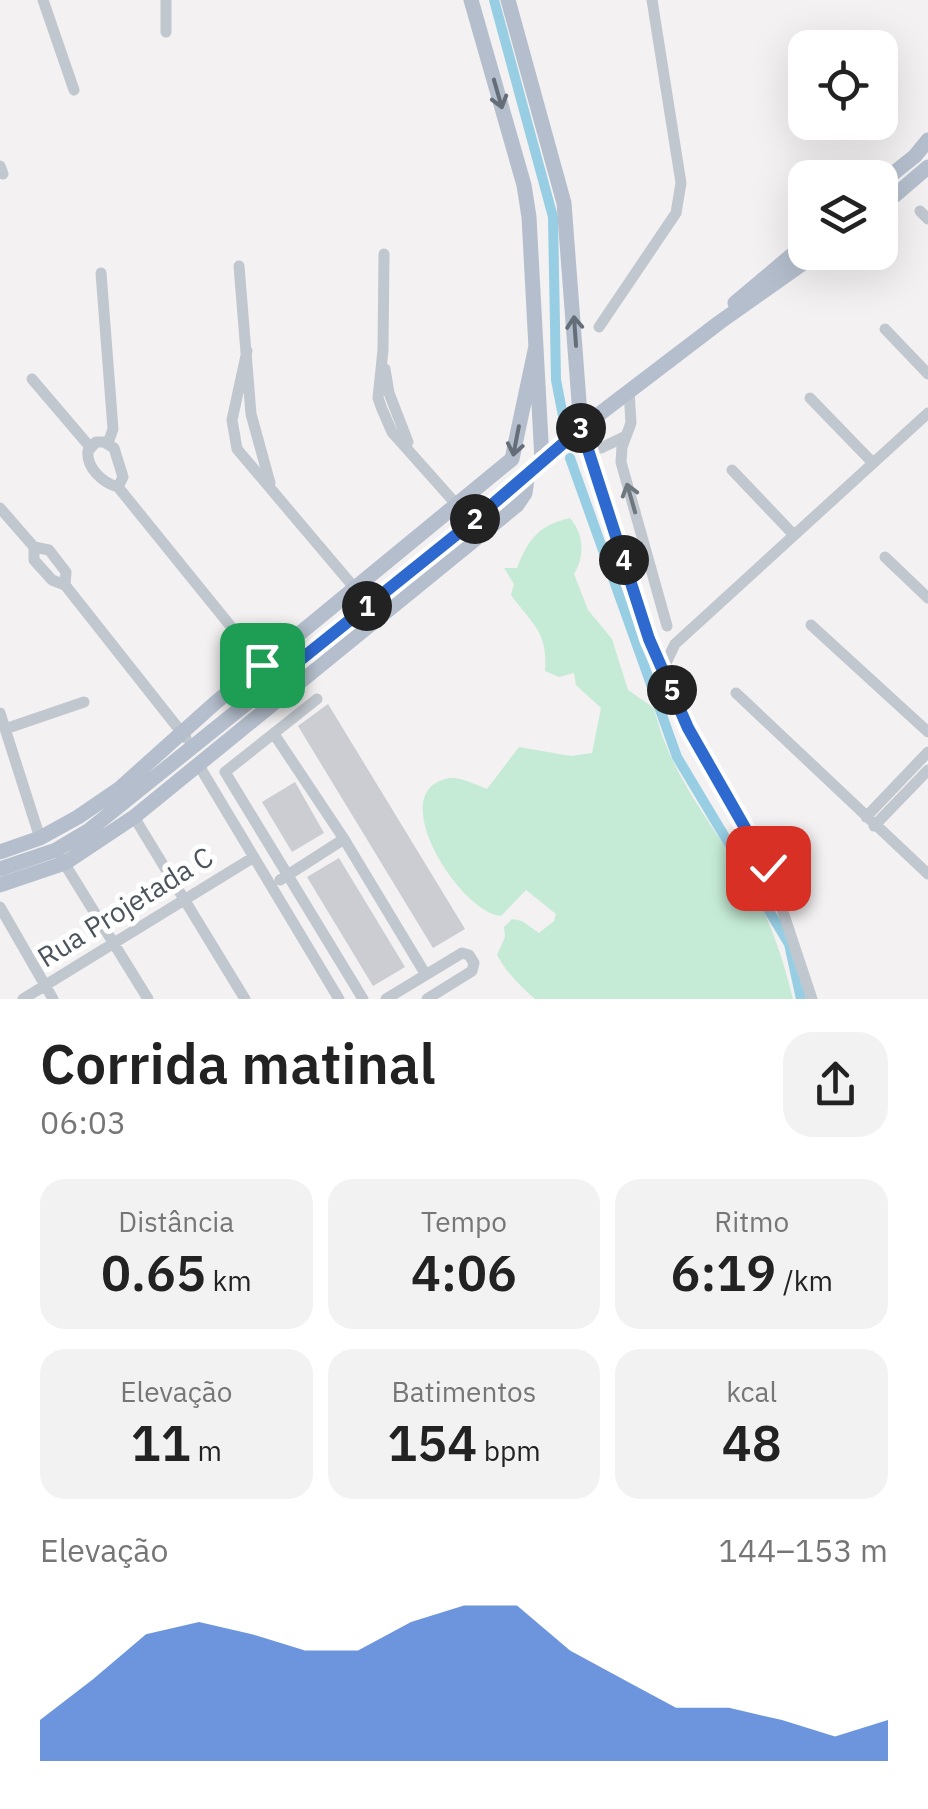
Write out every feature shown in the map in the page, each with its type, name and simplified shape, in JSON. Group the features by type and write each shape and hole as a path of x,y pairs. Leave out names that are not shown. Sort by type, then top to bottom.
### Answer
{"main road":[{"path":"471,0 524,185 529,217 542,460"},
{"path":"508,0 564,203 584,436"},
{"path":"898,170 928,140"},
{"path":"898,193 928,168"},
{"path":"720,322 752,287 788,258"},
{"path":"0,869 61,857 88,831 173,774 198,764 274,681 472,522 542,460 584,436 629,391 793,270"},
{"path":"0,852 40,838 119,790 262,665 512,459 536,346"},
{"path":"0,885 134,817 193,747 226,731 517,506 526,494 528,472"}],"street":[{"path":"166,0 166,32"},
{"path":"600,327 676,213 680,198 681,183 652,0"},
{"path":"41,1 74,90"},
{"path":"384,254 378,398 392,432 472,522"},
{"path":"239,266 251,414 272,488"},
{"path":"100,274 113,429 108,443"},
{"path":"885,329 928,374"},
{"path":"247,351 232,420 235,442 250,467 369,605"},
{"path":"32,379 90,448"},
{"path":"629,391 630,423 621,462 672,634 663,669"},
{"path":"810,398 873,462"},
{"path":"651,641 655,629 672,634 691,630 928,412"},
{"path":"235,442 256,436"},
{"path":"584,436 601,448 626,436"},
{"path":"584,436 651,641 688,728 768,868 812,999"},
{"path":"118,487 123,477 114,448 96,442 86,455 88,464 108,484 118,487 274,681"},
{"path":"732,470 793,534"},
{"path":"0,508 34,547 48,550 66,572 66,585 193,747"},
{"path":"885,557 928,598"},
{"path":"811,625 928,732"},
{"path":"651,641 667,648 672,634"},
{"path":"736,694 928,874"},
{"path":"317,699 225,772 363,999"},
{"path":"6,729 84,702"},
{"path":"0,712 40,838"},
{"path":"274,734 344,839 426,975"},
{"path":"870,821 928,752"},
{"path":"198,764 339,999"},
{"path":"870,821 928,770"},
{"path":"134,817 245,999"},
{"path":"271,886 344,839"},
{"path":"61,857 148,999"},
{"name":"Rua Projetada C","path":"23,999 254,857"},
{"path":"0,907 53,999"},
{"path":"386,999 462,953 469,955 474,963 472,971 427,999"}],"green space":[{"path":"570,518 581,545 574,574 588,610 612,639 628,690 654,708 673,761 760,904 793,999 535,999 497,955 505,937 504,927 512,919 539,933 554,921 556,914 526,890 501,916 484,910 466,895 434,850 425,826 423,804 431,787 454,778 487,789 519,747 571,756 592,753 601,708 576,685 574,673 559,677 545,671 541,638 511,595 514,584 504,568 517,568 536,534"}],"building":[{"path":"328,704 465,929 433,948 298,726"},
{"path":"295,782 324,833 292,852 262,802"},
{"path":"339,858 405,967 373,986 307,877"}],"waterway":[{"path":"494,0 553,217 556,380 564,421"},
{"path":"570,458 677,757 789,944 801,999"}],"route":[{"path":"262,665 274,681 472,522 581,428 649,639 688,728 768,868"}]}
